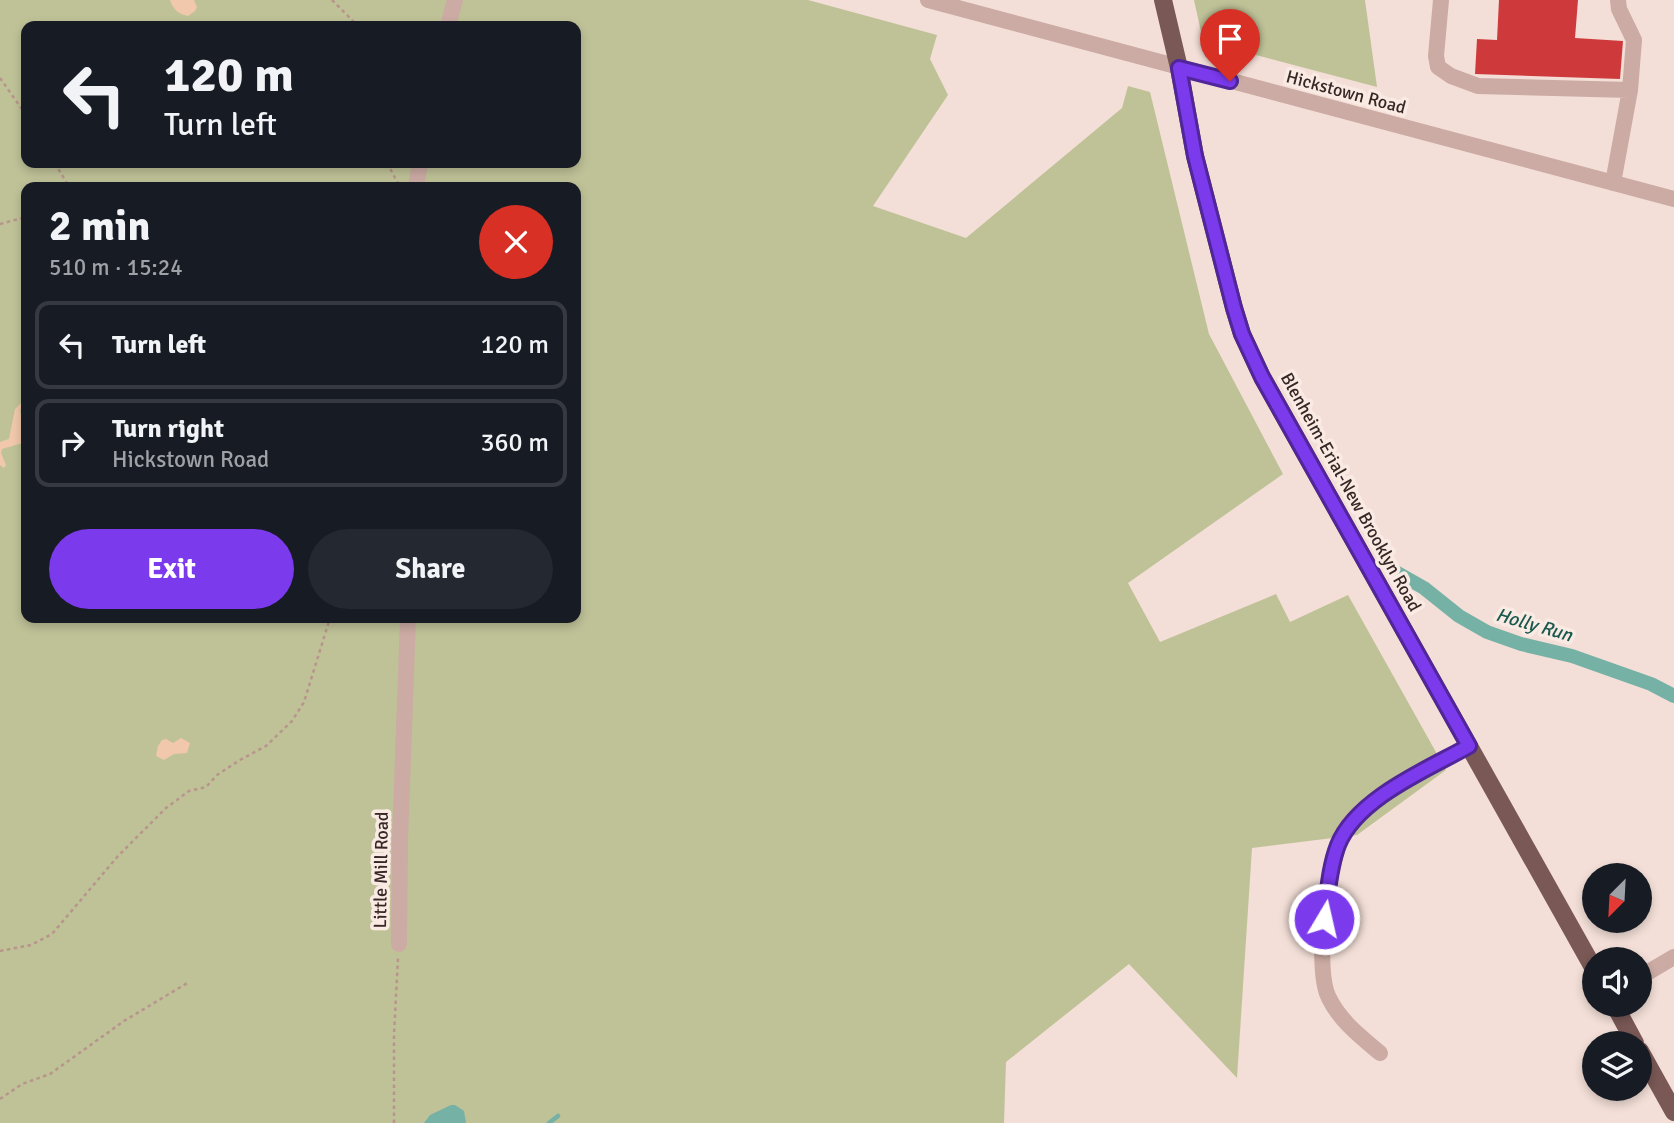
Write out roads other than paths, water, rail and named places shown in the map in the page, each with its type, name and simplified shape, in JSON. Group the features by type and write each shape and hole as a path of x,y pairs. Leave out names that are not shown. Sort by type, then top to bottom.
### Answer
{"main road":[{"name":"Blenheim-Erial-New Brooklyn Road","path":"1163,0 1195,156 1242,334 1262,377 1582,948"},
{"path":"1652,1073 1674,1112"}],"street":[{"path":"449,21 455,0"},
{"name":"Hickstown Road","path":"928,0 1674,199"},
{"path":"1441,0 1436,55 1438,66 1451,76 1478,86 1630,90"},
{"path":"1613,183 1630,90 1634,40 1619,9 1618,0"},
{"name":"Little Mill Road","path":"399,944 408,623"},
{"path":"1380,1052 1338,1014 1327,996 1323,977 1324,919 1338,845 1349,825 1369,806 1398,786 1469,746"},
{"path":"1652,970 1674,957"}],"water":[{"path":"451,1105 464,1111 466,1123 424,1123 430,1115"}],"waterway":[{"name":"Holly Run","path":"1394,571 1424,588 1459,616 1487,632 1521,644 1572,656 1651,684 1674,696"},
{"path":"549,1123 558,1116"}]}
